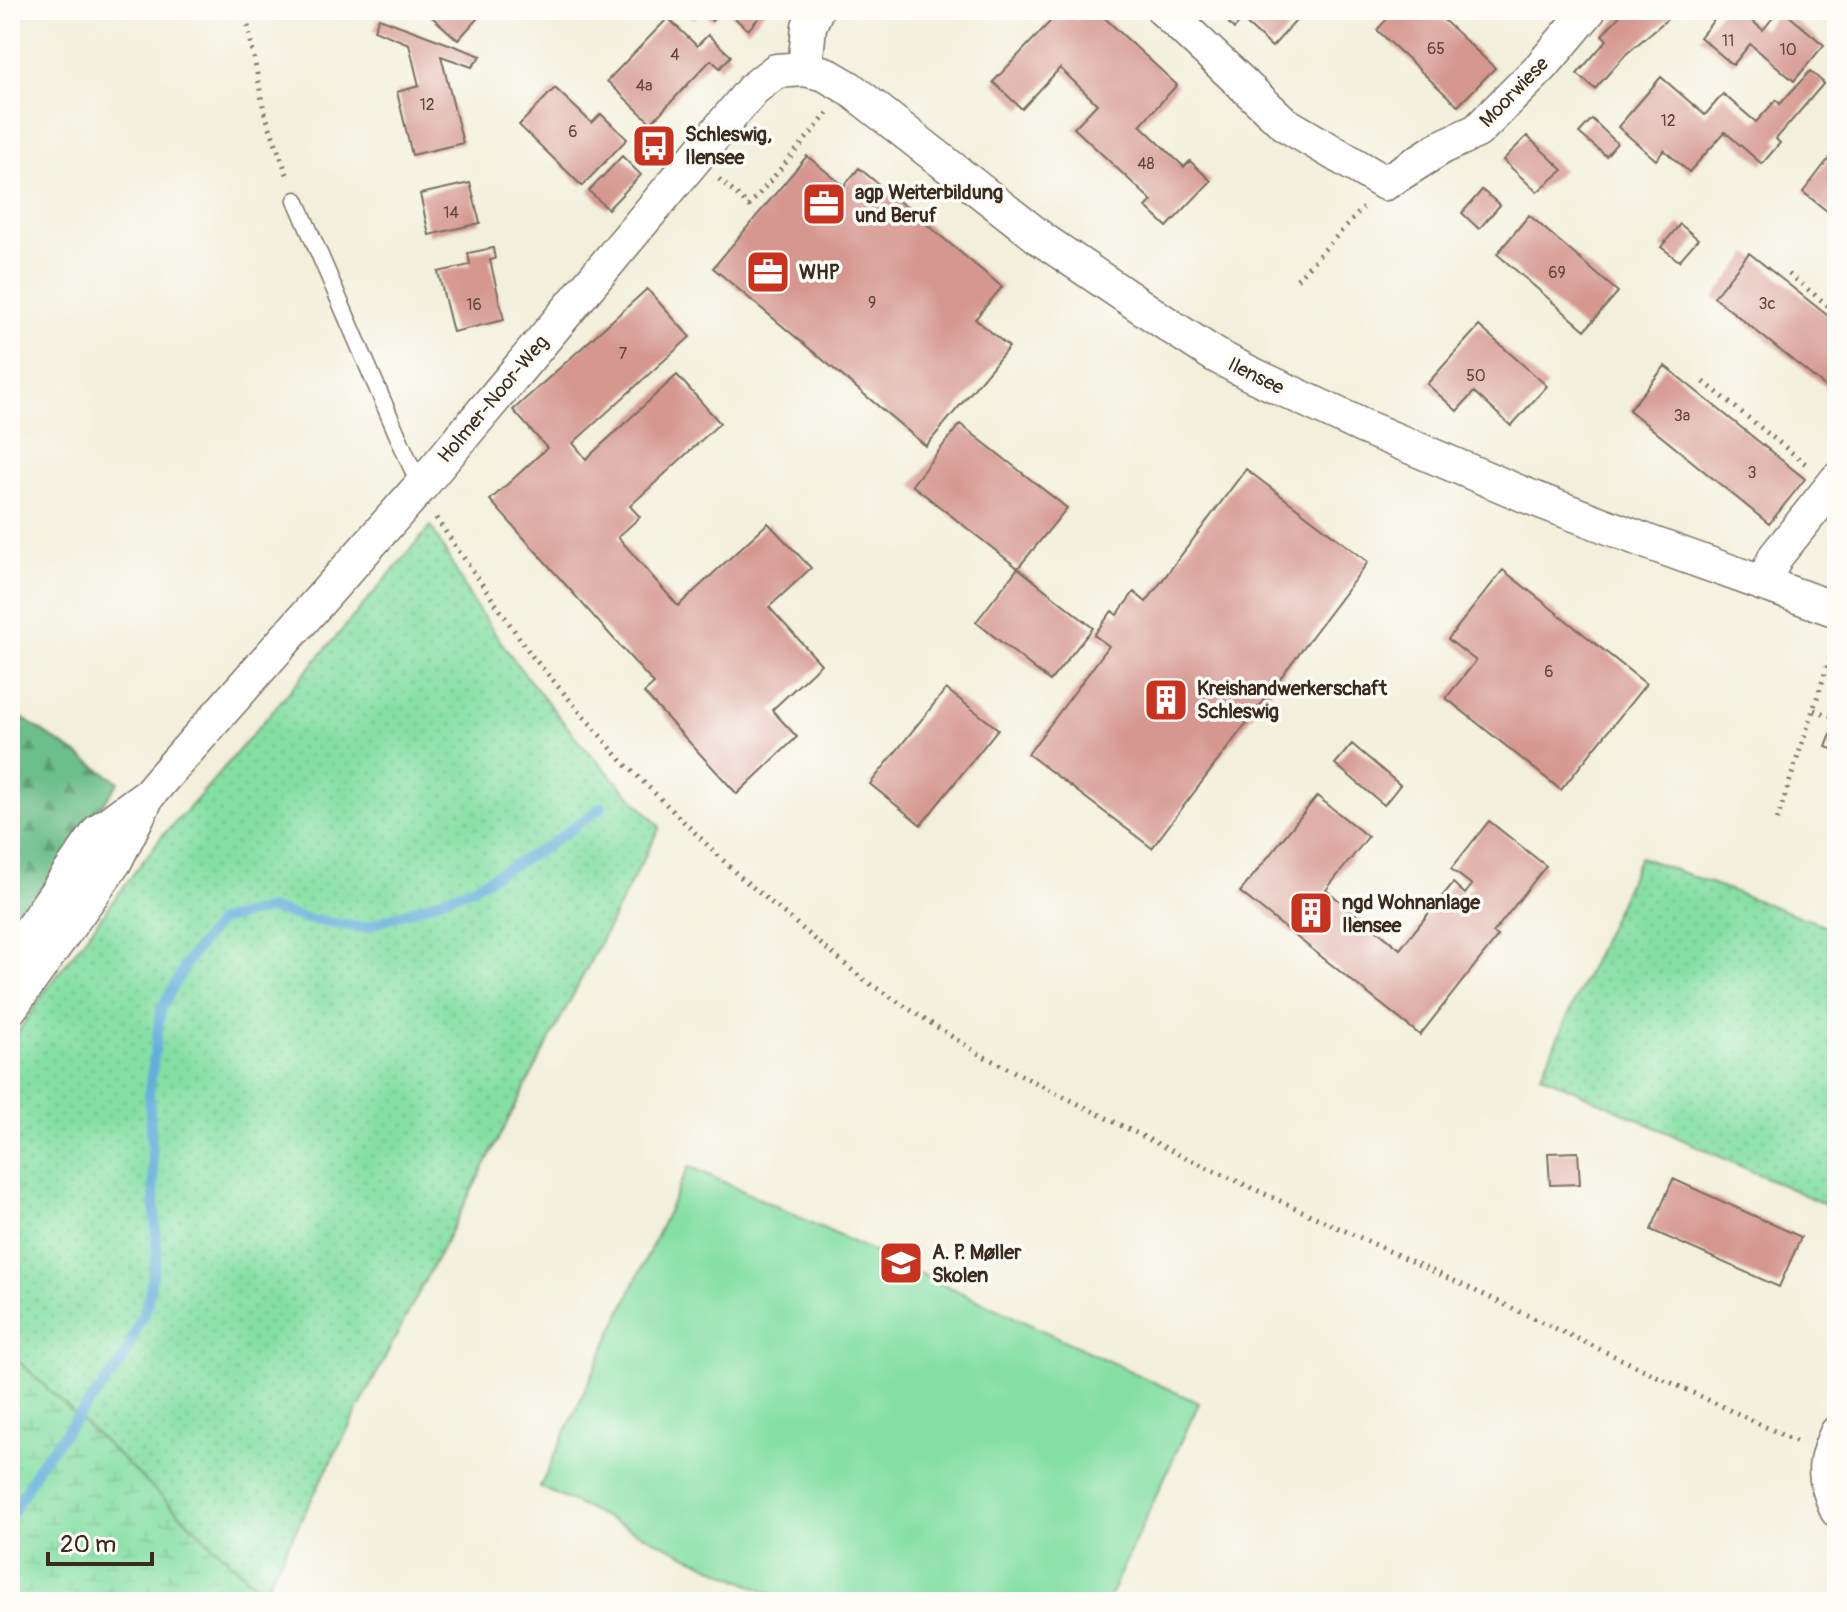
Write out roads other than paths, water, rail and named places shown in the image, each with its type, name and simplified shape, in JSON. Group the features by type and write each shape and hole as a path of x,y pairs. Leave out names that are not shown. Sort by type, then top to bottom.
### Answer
{"street":[{"path":"805,69 809,26 816,10"},
{"name":"Moorwiese","path":"1164,10 1285,124 1385,183 1442,147 1477,131 1542,66 1589,10"},
{"name":"Holmer-Noor-Weg","path":"10,959 100,830 149,794 420,487 753,89 776,71 805,69"},
{"name":"Ilensee","path":"805,69 825,74 849,88 1043,240 1215,355 1362,426 1511,490 1837,610"},
{"path":"1763,584 1776,556 1835,483"},
{"name":"Holmer-Noor-Weg","path":"10,1008 115,861 149,794"},
{"path":"1832,1444 1827,1482 1837,1510"}],"lane":[{"path":"296,200 420,487"}],"waterway":[{"path":"10,1518 40,1464 122,1362 147,1305 157,1253 149,1092 161,1009 189,959 219,921 270,909 311,920 364,928 470,889 546,847 602,807"}],"place":[{"name":"Schleswig, Ilensee","path":"654,146"},
{"name":"agp Weiterbildung und Beruf","path":"824,204"},
{"name":"WHP","path":"768,272"},
{"name":"Kreishandwerkerschaft Schleswig","path":"1166,700"},
{"name":"ngd Wohnanlage Ilensee","path":"1311,913"},
{"name":"A. P. Møller Skolen","path":"901,1263"}]}
